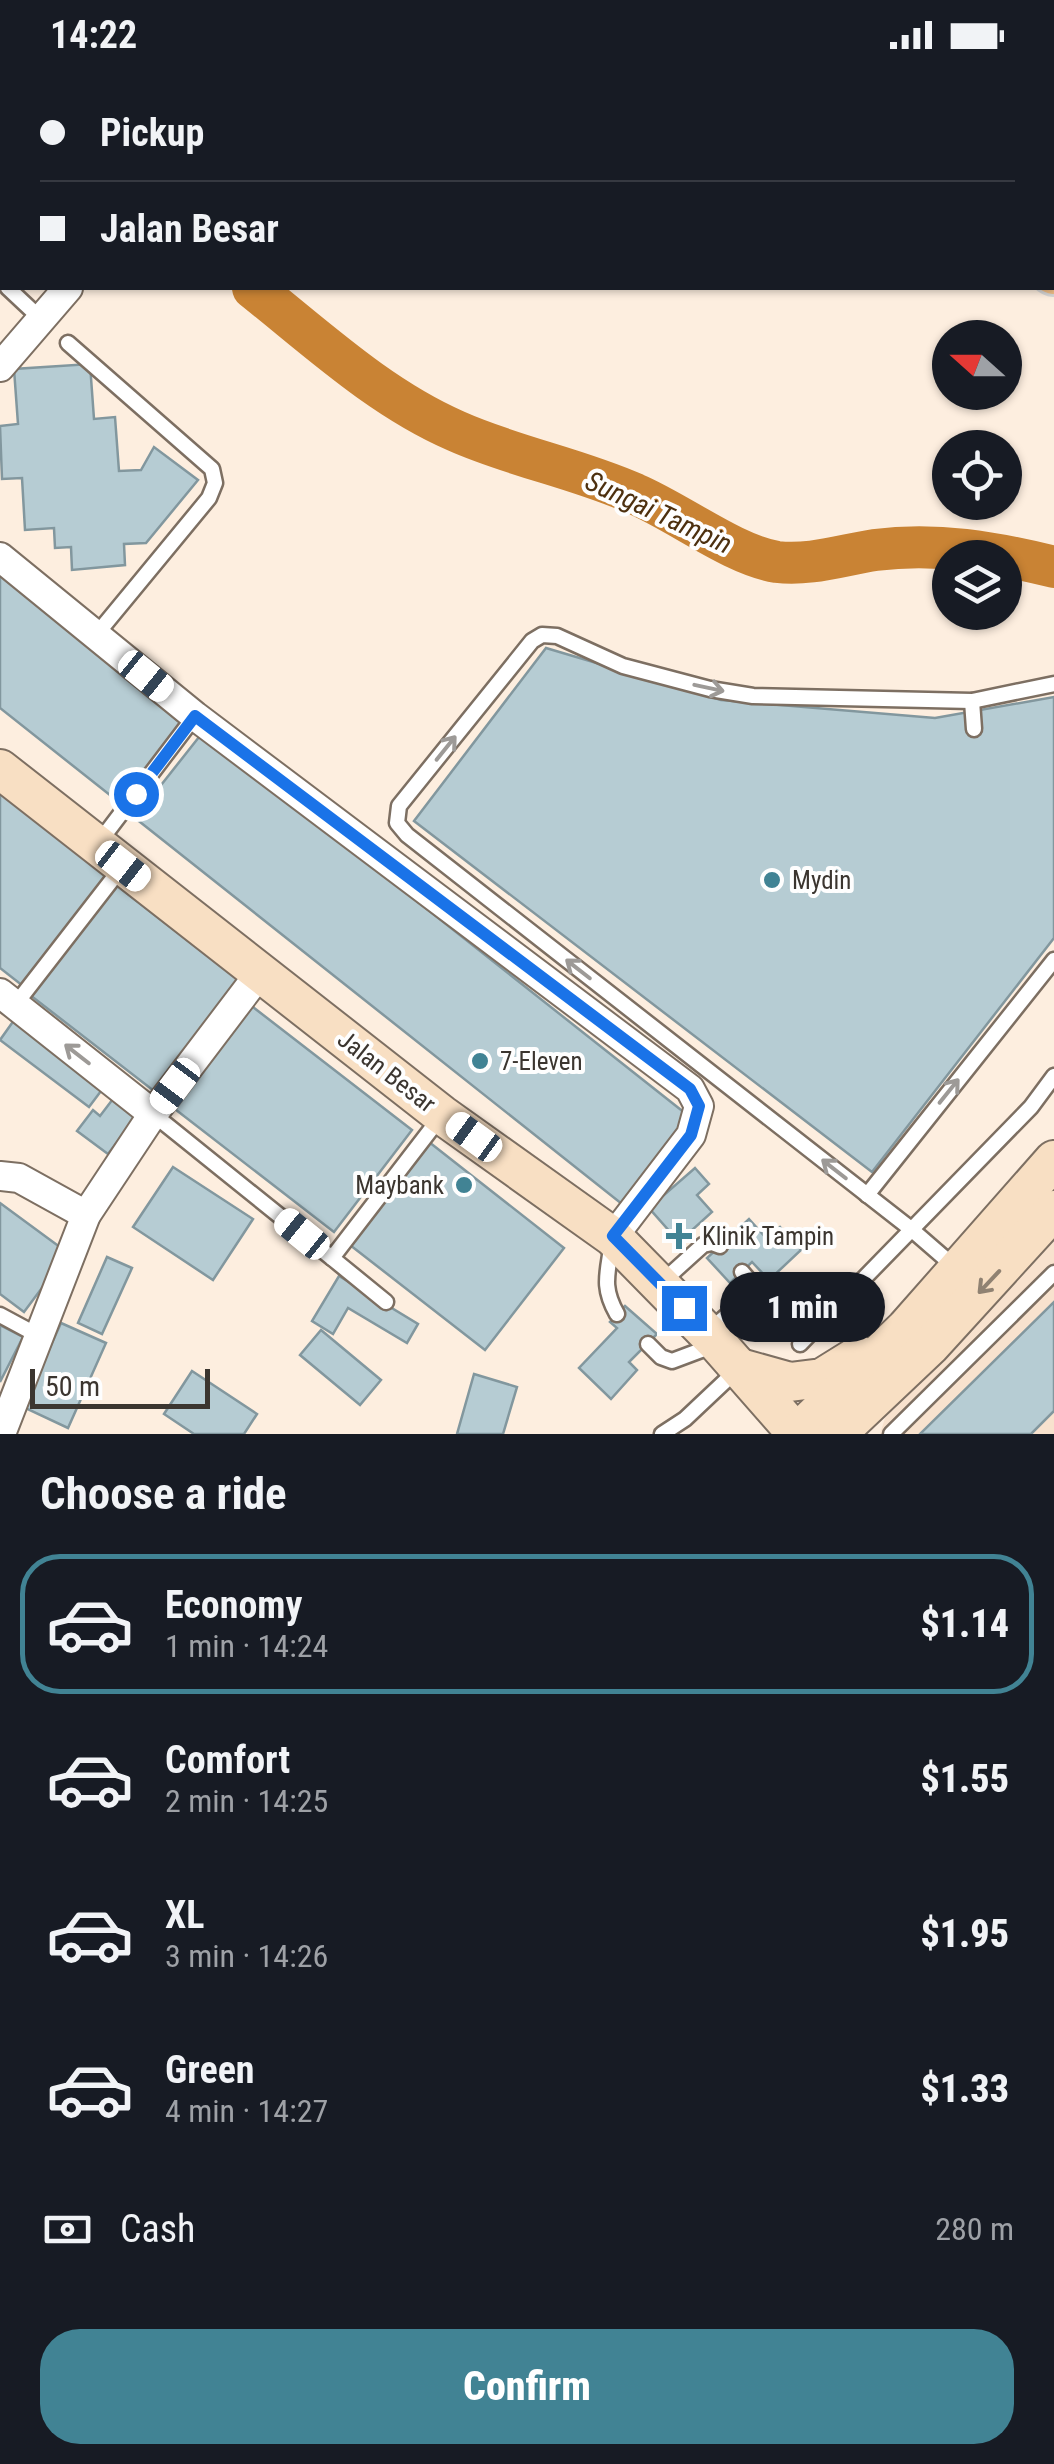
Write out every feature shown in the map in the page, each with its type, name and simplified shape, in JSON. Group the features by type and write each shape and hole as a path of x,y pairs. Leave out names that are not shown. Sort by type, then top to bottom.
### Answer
{"street":[{"path":"0,367 66,290"},
{"path":"0,557 195,716 690,1089 699,1106 691,1135 613,1236"},
{"name":"Jalan Besar","path":"0,769 442,1115 613,1236 797,1434"},
{"path":"2,1434 86,1214 154,1114 260,973"},
{"path":"7,999 154,1114"},
{"path":"874,1434 918,1337 957,1269 1054,1160"},
{"path":"0,1176 19,1178 86,1214"},
{"path":"797,1434 918,1337 1054,1210"},
{"path":"721,1348 790,1382 822,1378 918,1337"},
{"path":"837,1434 918,1337"}],"lane":[{"path":"10,290 40,318"},
{"path":"68,343 212,469 215,483 210,498 96,635"},
{"path":"957,1269 407,835 397,823 399,806 532,641 542,636 557,636 623,666 752,696 972,701 1054,684"},
{"path":"972,701 974,729"},
{"path":"7,999 110,856 195,716"},
{"path":"867,1195 1054,960"},
{"path":"800,1344 1030,1107 1054,1076"},
{"path":"154,1114 386,1302"},
{"path":"332,1258 442,1115"},
{"path":"613,1236 606,1284 617,1314"},
{"path":"660,1284 703,1245 720,1246"},
{"path":"662,1434 685,1418 754,1292 754,1286 742,1272"},
{"path":"891,1434 1054,1273"},
{"path":"0,1315 39,1336"},
{"path":"648,1344 661,1357 672,1361 721,1348"}],"shaded area":[{"path":"1054,1241 1054,1434 880,1434 885,1418"}],"building":[{"path":"90,364 94,419 115,417 119,471 141,470 154,447 198,480 146,543 124,544 125,565 72,570 71,547 55,548 54,528 25,530 22,478 2,479 0,426 18,424 14,369"},
{"path":"0,568 188,717 120,803 0,708"},
{"name":"Mydin","path":"546,648 721,700 935,718 1054,697 1054,938 872,1172 414,821"},
{"path":"203,732 695,1121 627,1208 135,818"},
{"path":"0,791 108,875 23,986 0,968"},
{"path":"116,885 240,981 154,1091 30,995"},
{"path":"249,1004 412,1130 334,1232 171,1106"},
{"path":"17,1016 107,1083 89,1107 0,1040"},
{"path":"119,1091 142,1109 108,1154 77,1131 93,1110 100,1116"},
{"path":"429,1142 564,1248 485,1350 350,1245"},
{"path":"173,1167 253,1219 213,1280 133,1227"},
{"path":"695,1168 709,1184 697,1195 712,1212 679,1242 649,1208"},
{"path":"0,1203 68,1253 24,1312 0,1294"},
{"path":"749,1219 767,1239 780,1227 801,1250 769,1280 752,1262 730,1283 707,1258"},
{"path":"107,1257 132,1268 102,1334 78,1323"},
{"path":"339,1276 418,1324 407,1343 348,1308 333,1334 312,1321"},
{"path":"1054,1302 1054,1411 1031,1434 920,1434"},
{"path":"625,1306 657,1334 629,1362 637,1370 611,1399 579,1368 617,1328 610,1322"},
{"path":"61,1323 106,1343 68,1428 23,1407"},
{"path":"0,1325 23,1337 0,1382"},
{"path":"321,1330 381,1380 360,1405 300,1355"},
{"path":"192,1371 257,1414 244,1434 194,1434 164,1414"},
{"path":"474,1374 517,1387 503,1434 457,1434"}],"waterway":[{"name":"Sungai Tampin","path":"255,290 350,366 428,417 478,440 635,494 760,558 802,563 875,550 920,547 987,553 1054,567"}],"place":[{"name":"Mydin","path":"772,880"},
{"name":"7-Eleven","path":"480,1061"},
{"name":"Maybank","path":"464,1185"},
{"name":"Klinik Tampin","path":"679,1236"}],"route":[{"path":"136,794 195,716 690,1089 699,1106 691,1135 613,1236 684,1308"}]}
